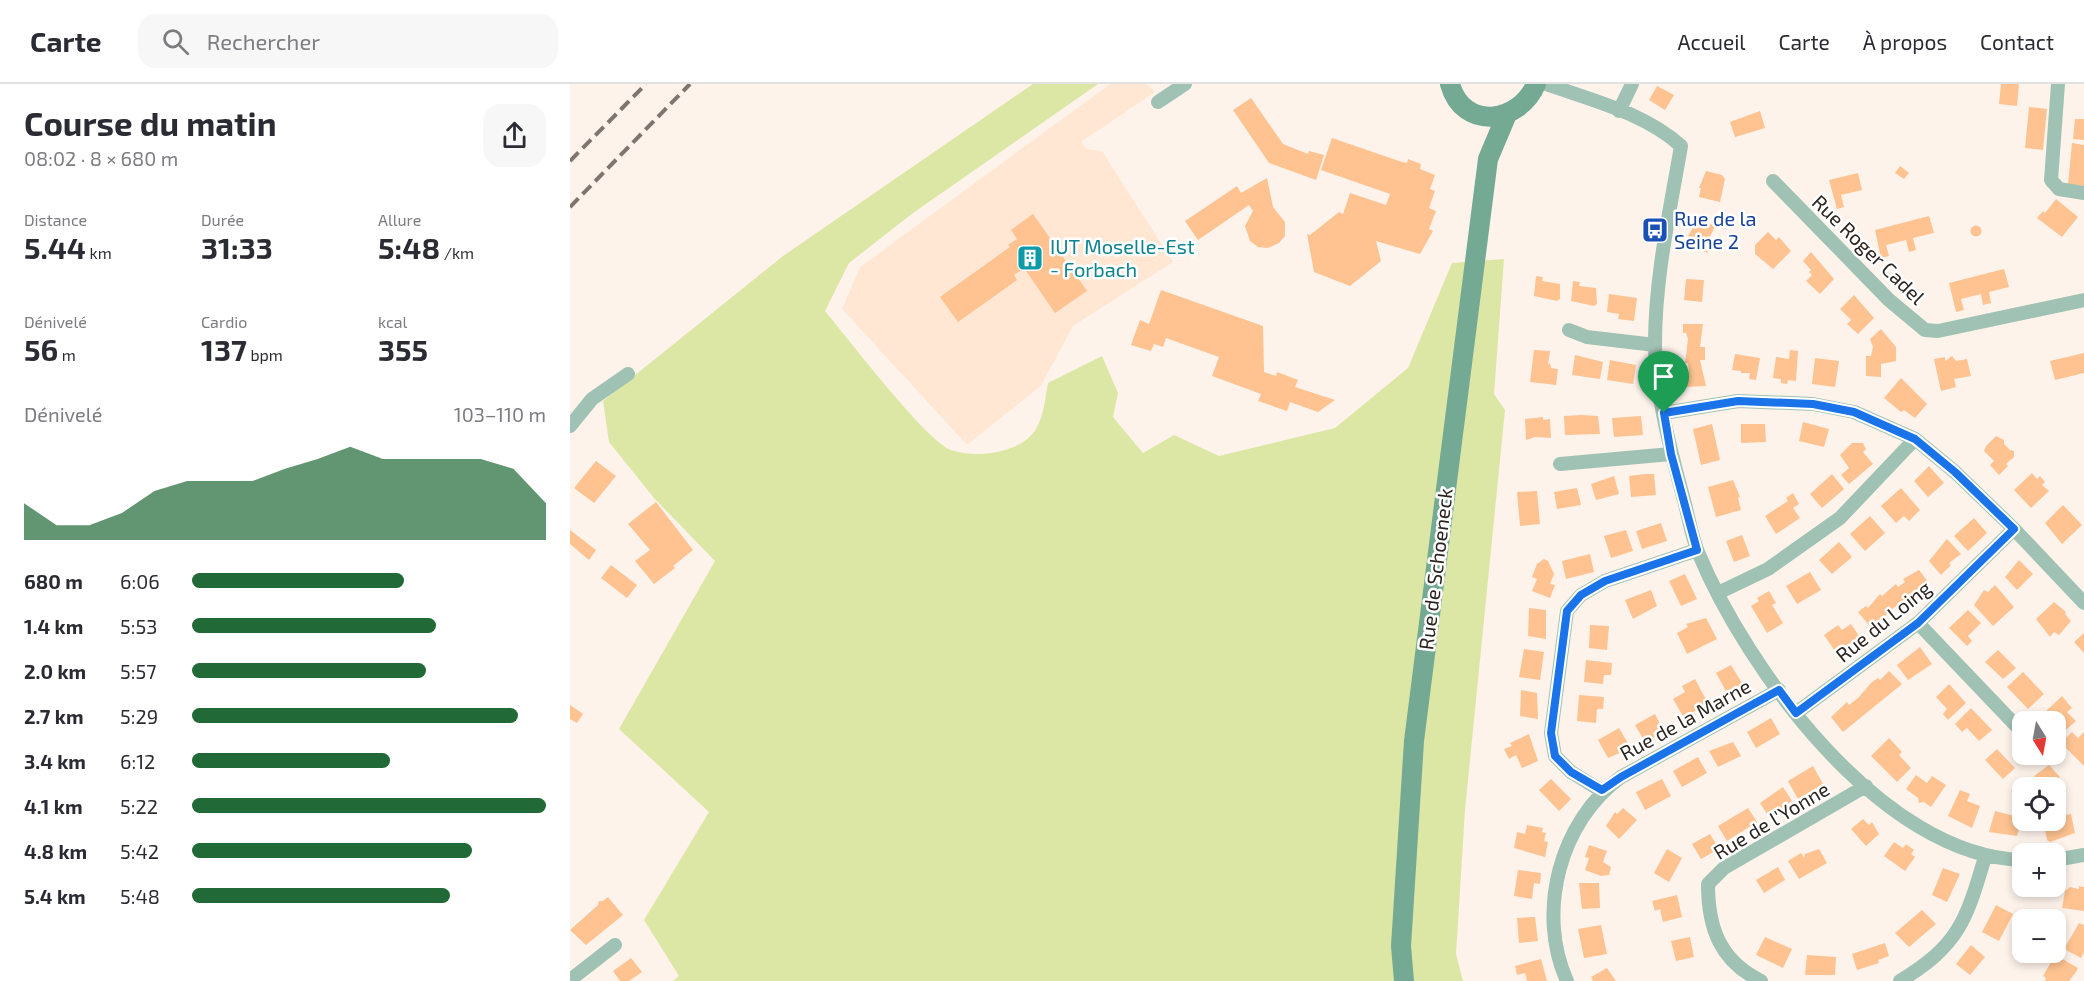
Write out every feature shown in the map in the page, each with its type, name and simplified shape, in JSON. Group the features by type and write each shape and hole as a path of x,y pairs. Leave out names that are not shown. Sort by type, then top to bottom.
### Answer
{"main road":[{"path":"1450,84 1453,94 1462,106 1474,114 1491,118 1514,112 1530,99 1536,84"},
{"name":"Rue de Schoeneck","path":"1474,114 1483,132 1488,159"},
{"name":"Rue de Schoeneck","path":"1404,981 1401,946 1414,741 1488,159 1508,114"}],"street":[{"path":"1158,102 1185,84"},
{"path":"1546,84 1665,131 1681,146 1663,248 1655,345 1671,454 1697,550 1744,642 1796,713 1828,750 1909,822 1949,844 1985,857 2012,859"},
{"path":"1619,111 1632,84"},
{"path":"2058,84 2051,180 2059,189 2084,193"},
{"name":"Rue Roger Cadel","path":"1773,181 1888,300 1925,330 1938,331 2084,300"},
{"path":"1569,330 1587,337 1655,345"},
{"path":"570,426 592,399 628,374"},
{"path":"1664,413 1738,401 1813,404 1854,412 1915,439 1955,472 2014,529 2084,603"},
{"path":"1718,593 1768,569 1840,518 1915,439"},
{"path":"1560,464 1671,454"},
{"name":"Rue du Loing","path":"1796,713 1918,623 2014,529"},
{"path":"1602,790 1571,772 1555,756 1551,733 1567,611 1581,595 1605,581 1697,550"},
{"path":"1918,623 2012,722"},
{"name":"Rue de la Marne","path":"1567,981 1561,968 1555,925 1556,883 1564,849 1602,790 1621,777 1779,690"},
{"name":"Rue de l'Yonne","path":"1761,981 1742,971 1722,950 1708,907 1708,884 1724,868 1866,786"},
{"path":"2066,858 2084,855"},
{"path":"1900,981 1948,946 1970,911 1985,857"},
{"path":"570,980 615,945"}],"shaded area":[{"path":"1110,84 1147,84 1155,92 1081,142 1087,149 1102,151 1173,262 1073,326 1041,386 967,445 842,309 860,267"}],"green space":[{"path":"1033,84 1098,84 913,213 849,263 825,311 906,409 939,443 951,450 970,454 989,453 1014,447 1024,441 1032,435 1041,418 1048,383 1102,356 1118,393 1113,417 1143,453 1174,435 1219,456 1335,428 1408,368 1452,263 1504,259 1494,394 1505,410 1465,810 1456,954 1463,981 673,981 679,976 644,920 709,812 619,729 715,561 654,498 609,442 603,401 783,256"}],"building":[{"path":"2001,84 2019,84 2017,106 1999,104"},
{"path":"1657,86 1674,95 1665,110 1649,100"},
{"path":"1251,98 1283,144 1308,154 1309,151 1324,155 1316,180 1269,163 1233,110"},
{"path":"2029,107 2047,109 2043,150 2025,148"},
{"path":"1760,111 1765,128 1735,137 1730,122"},
{"path":"2075,119 2084,119 2084,140 2073,139"},
{"path":"1332,138 1402,162 1407,163 1408,159 1421,164 1420,169 1435,175 1430,189 1435,191 1429,208 1436,211 1429,229 1433,231 1420,254 1376,241 1381,261 1350,286 1314,272 1307,234 1310,235 1339,212 1343,214 1350,193 1386,205 1390,194 1321,170"},
{"path":"2072,143 2084,145 2084,186 2068,185"},
{"path":"1900,166 1909,173 1904,179 1895,173"},
{"path":"1706,171 1722,175 1725,179 1720,202 1699,197 1701,188 1699,188"},
{"path":"1858,173 1862,190 1841,195 1844,207 1837,209 1829,180"},
{"path":"1267,178 1273,207 1285,222 1285,236 1279,243 1268,248 1258,247 1250,241 1245,226 1253,211 1249,205 1198,240 1185,221 1237,186 1241,193"},
{"path":"2056,199 2078,217 2062,237 2037,218 2043,211 2045,213"},
{"name":"IUT Moselle-Est - Forbach","path":"1033,214 1087,291 1055,313 1024,268 1014,275 1017,280 958,322 940,297 1010,247 1008,245 1017,239 1011,230"},
{"path":"1929,216 1934,233 1913,238 1916,250 1909,252 1906,240 1886,245 1889,256 1881,258 1875,230"},
{"path":"1698,219 1715,226 1709,239 1712,240 1707,253 1687,243 1690,237 1688,236"},
{"path":"1976,226 1980,227 1980,235 1976,236 1972,235 1971,231 1972,227"},
{"path":"1768,232 1776,240 1779,237 1791,251 1773,269 1755,254 1755,245"},
{"path":"1811,252 1834,279 1820,294 1806,281 1812,275 1809,272 1811,270 1803,261"},
{"path":"2004,269 2009,287 1989,292 1991,303 1983,305 1981,294 1961,299 1964,310 1956,312 1949,283"},
{"path":"1536,276 1543,277 1542,281 1560,284 1560,299 1557,301 1534,296"},
{"path":"1686,279 1704,280 1702,302 1684,300"},
{"path":"1573,281 1580,282 1579,286 1596,288 1597,304 1594,306 1571,301"},
{"path":"1161,290 1263,326 1264,372 1276,376 1277,372 1298,380 1295,387 1335,400 1318,412 1290,402 1287,411 1258,401 1261,394 1212,376 1219,357 1166,338 1163,347 1154,344 1151,351 1131,345 1140,320 1149,324"},
{"path":"1609,294 1637,298 1634,321 1618,319 1619,314 1607,312"},
{"path":"1854,295 1874,318 1858,334 1847,324 1851,320 1840,309"},
{"path":"1683,324 1703,324 1700,347 1705,347 1705,360 1700,360 1706,386 1685,387 1685,378 1689,372 1688,363 1685,363 1688,339 1686,333 1683,333"},
{"path":"1881,329 1896,347 1896,361 1881,364 1881,377 1866,376 1866,356 1871,356 1873,347 1870,339"},
{"path":"1534,350 1550,351 1548,365 1550,363 1551,368 1558,369 1556,385 1530,382"},
{"path":"1790,350 1798,351 1796,381 1788,380 1787,384 1781,383 1781,379 1773,378 1776,357 1789,359"},
{"path":"2084,353 2084,373 2055,380 2050,361"},
{"path":"1735,354 1760,358 1756,380 1749,379 1750,373 1732,370"},
{"path":"1575,355 1603,362 1600,379 1572,375"},
{"path":"1952,356 1956,361 1967,359 1971,376 1954,379 1956,387 1941,391 1934,359 1945,357 1945,361"},
{"path":"1815,358 1839,361 1835,387 1812,384"},
{"path":"1610,360 1636,365 1633,384 1607,380"},
{"path":"1901,378 1927,404 1915,418 1904,410 1901,412 1884,398"},
{"path":"1564,416 1598,416 1600,434 1565,435"},
{"path":"1641,416 1643,435 1614,437 1612,418"},
{"path":"1543,417 1543,420 1550,419 1551,438 1535,437 1526,440 1525,419"},
{"path":"1803,422 1829,429 1824,447 1799,441"},
{"path":"1712,424 1720,460 1701,465 1693,429"},
{"path":"1741,424 1765,424 1766,442 1741,443"},
{"path":"1996,436 2004,440 2004,444 2014,451 2014,457 1999,475 1990,465 1994,461 1984,451"},
{"path":"1852,443 1863,443 1866,449 1863,452 1873,464 1849,484 1841,475 1849,468 1840,455"},
{"path":"596,461 616,476 594,503 574,488"},
{"path":"1929,466 1944,483 1928,497 1914,481"},
{"path":"2032,473 2037,479 2040,476 2045,482 2042,485 2049,491 2031,508 2014,490"},
{"path":"1654,474 1656,495 1631,497 1629,476"},
{"path":"1832,474 1844,489 1822,508 1810,494"},
{"path":"1614,476 1619,494 1596,500 1591,484"},
{"path":"1733,480 1740,497 1738,498 1741,510 1716,517 1708,487"},
{"path":"1577,488 1581,505 1557,509 1554,492"},
{"path":"1901,488 1920,510 1909,521 1904,516 1896,523 1881,506"},
{"path":"1537,491 1540,524 1520,526 1517,492"},
{"path":"1793,493 1799,504 1793,508 1800,518 1776,534 1765,516 1788,501 1786,498"},
{"path":"656,502 693,550 654,584 635,561 650,550 628,524"},
{"path":"2063,505 2082,525 2062,544 2045,523"},
{"path":"1870,516 1885,533 1865,551 1850,534"},
{"path":"1974,518 1987,533 1968,551 1954,536"},
{"path":"1661,523 1667,541 1642,549 1636,531"},
{"path":"570,530 596,550 589,560 570,544"},
{"path":"1626,530 1633,551 1611,558 1604,536"},
{"path":"1742,535 1750,556 1734,562 1726,541"},
{"path":"1947,539 1961,554 1949,563 1951,565 1941,575 1929,561"},
{"path":"1839,542 1852,557 1832,574 1819,560"},
{"path":"1590,554 1594,572 1566,579 1562,561"},
{"path":"1544,559 1548,561 1554,574 1550,584 1555,585 1550,598 1532,591 1537,579 1532,577 1537,564"},
{"path":"2019,560 2033,574 2017,590 2005,577"},
{"path":"611,565 637,585 627,598 601,578"},
{"path":"1919,570 1929,583 1902,608 1899,604 1892,609 1872,629 1858,612 1866,606 1868,608 1880,594 1882,596 1896,584 1898,587 1905,582 1903,579"},
{"path":"1810,572 1821,590 1797,604 1786,586"},
{"path":"1685,574 1697,599 1681,606 1669,581"},
{"path":"1995,585 2014,607 1993,626 1974,605 1984,590 1988,592"},
{"path":"1651,590 1657,606 1633,619 1625,600"},
{"path":"1769,591 1776,603 1772,605 1783,623 1767,633 1751,606 1759,601 1757,598"},
{"path":"2054,602 2066,612 2065,614 2071,621 2059,635 2054,632 2050,637 2036,619"},
{"path":"1529,608 1546,610 1546,639 1528,636"},
{"path":"1968,610 1981,623 1968,636 1972,641 1967,646 1949,628"},
{"path":"1706,618 1717,639 1687,654 1677,633 1688,627 1686,624"},
{"path":"1851,624 1862,640 1851,648 1850,653 1846,652 1839,657 1824,635 1838,625 1842,630"},
{"path":"1590,625 1609,626 1607,650 1589,648"},
{"path":"2084,633 2084,653 2074,642"},
{"path":"1920,647 1932,664 1908,680 1897,665"},
{"path":"1524,649 1544,652 1540,680 1519,677"},
{"path":"1998,650 2016,668 2003,679 1985,662"},
{"path":"1586,660 1612,663 1611,675 1604,675 1603,684 1584,682"},
{"path":"1731,665 1745,688 1729,697 1716,673"},
{"path":"1889,671 1902,684 1843,732 1831,717 1847,702 1849,705 1858,698 1872,682 1878,678 1880,680"},
{"path":"2023,672 2044,694 2028,709 2007,687"},
{"path":"1695,679 1708,703 1684,718 1673,699 1685,692 1682,686"},
{"path":"1949,684 1966,703 1948,720 1943,714 1947,709 1936,697"},
{"path":"1521,690 1537,693 1538,719 1520,716"},
{"path":"1579,695 1604,697 1603,709 1597,709 1596,723 1577,721"},
{"path":"2062,696 2072,708 2067,712 2076,721 2066,730 2066,711 2046,711"},
{"path":"570,705 583,714 577,723 570,719"},
{"path":"1971,708 1992,730 1979,741 1967,728 1962,732 1955,724"},
{"path":"1655,714 1662,728 1653,733 1655,737 1645,742 1635,725"},
{"path":"1771,718 1780,734 1756,748 1747,732"},
{"path":"1619,728 1631,748 1608,758 1598,740"},
{"path":"2072,732 2078,738 2084,732 2084,766 2066,748 2066,738"},
{"path":"1529,734 1538,761 1522,768 1516,755 1509,759 1504,749 1512,746 1510,743"},
{"path":"1889,738 1902,752 1899,755 1911,768 1897,782 1871,756"},
{"path":"1733,742 1741,756 1718,767 1709,751"},
{"path":"1997,749 2015,768 2003,779 1985,760"},
{"path":"1698,757 1707,773 1682,787 1673,771"},
{"path":"2049,765 2060,777 2035,777"},
{"path":"1813,766 1823,784 1798,799 1788,781"},
{"path":"1916,775 1927,783 1932,776 1946,785 1931,807 1924,802 1919,803 1918,798 1906,789"},
{"path":"1551,779 1571,799 1559,811 1539,790"},
{"path":"1662,779 1671,796 1645,810 1636,792"},
{"path":"1783,787 1792,801 1770,819 1760,803"},
{"path":"1960,790 1970,794 1967,801 1980,806 1972,828 1948,816"},
{"path":"1623,808 1637,820 1619,839 1606,826 1615,812 1617,814"},
{"path":"1748,808 1757,822 1727,841 1718,826"},
{"path":"1995,811 2012,815 2012,831 2018,831 2017,836 1989,832"},
{"path":"2071,814 2075,833 2050,842 2047,840 2045,831 2066,831 2066,815"},
{"path":"1863,819 1869,825 1872,822 1879,834 1866,846 1851,829"},
{"path":"1527,825 1543,828 1542,832 1546,833 1544,841 1548,842 1545,857 1514,848 1517,832 1525,834"},
{"path":"1710,834 1719,849 1701,859 1692,844"},
{"path":"1894,842 1903,848 1906,844 1914,850 1911,854 1915,857 1905,871 1884,856"},
{"path":"1589,845 1607,851 1603,862 1611,867 1609,875 1601,876 1585,870 1589,858 1585,857"},
{"path":"1667,849 1682,858 1669,882 1654,873"},
{"path":"1819,849 1827,863 1799,879 1788,861 1801,853 1804,858 1805,854"},
{"path":"1778,867 1785,880 1764,893 1756,880"},
{"path":"1943,868 1960,874 1947,902 1932,895"},
{"path":"1518,870 1541,873 1540,884 1534,883 1532,899 1514,896"},
{"path":"1579,883 1599,883 1600,908 1582,909"},
{"path":"2079,886 2084,887 2084,911 2062,908 2066,890 2070,887 2079,889"},
{"path":"1677,895 1682,917 1663,922 1660,909 1655,911 1652,901"},
{"path":"608,897 623,915 586,945 570,930 598,905 599,901"},
{"path":"1996,905 2012,913 1999,941 1982,932"},
{"path":"1922,910 1936,924 1909,947 1895,933"},
{"path":"1535,917 1538,941 1519,943 1517,918"},
{"path":"2079,923 2084,925 2084,952 2081,958 2066,950 2066,946"},
{"path":"1601,925 1607,954 1584,958 1578,929"},
{"path":"1690,937 1694,957 1676,961 1671,941"},
{"path":"1765,937 1792,949 1783,968 1756,955"},
{"path":"1885,943 1889,956 1878,960 1879,963 1857,970 1852,954"},
{"path":"1971,945 1985,957 1970,975 1956,964"},
{"path":"1807,955 1836,957 1835,975 1805,975"},
{"path":"631,958 642,972 629,981 620,981 613,971"},
{"path":"1541,959 1547,981 1527,981 1525,973 1517,975 1515,966"},
{"path":"2066,961 2078,968 2069,981 2045,981 2046,978 2043,976 2050,963 2066,963"},
{"path":"1607,968 1616,981 1593,981 1591,977"}],"railway":[{"path":"570,161 646,84"},
{"path":"570,207 690,84"}],"place":[{"name":"Rue de la Seine 2","path":"1655,230"},
{"name":"IUT Moselle-Est - Forbach","path":"1030,258"}],"route":[{"path":"1738,401 1813,404 1854,412 1915,439 1955,472 2014,529 1918,623 1796,713 1779,690 1621,777 1602,790 1571,772 1555,756 1551,733 1567,611 1581,595 1605,581 1697,550 1671,454 1664,413 1738,401"}]}
